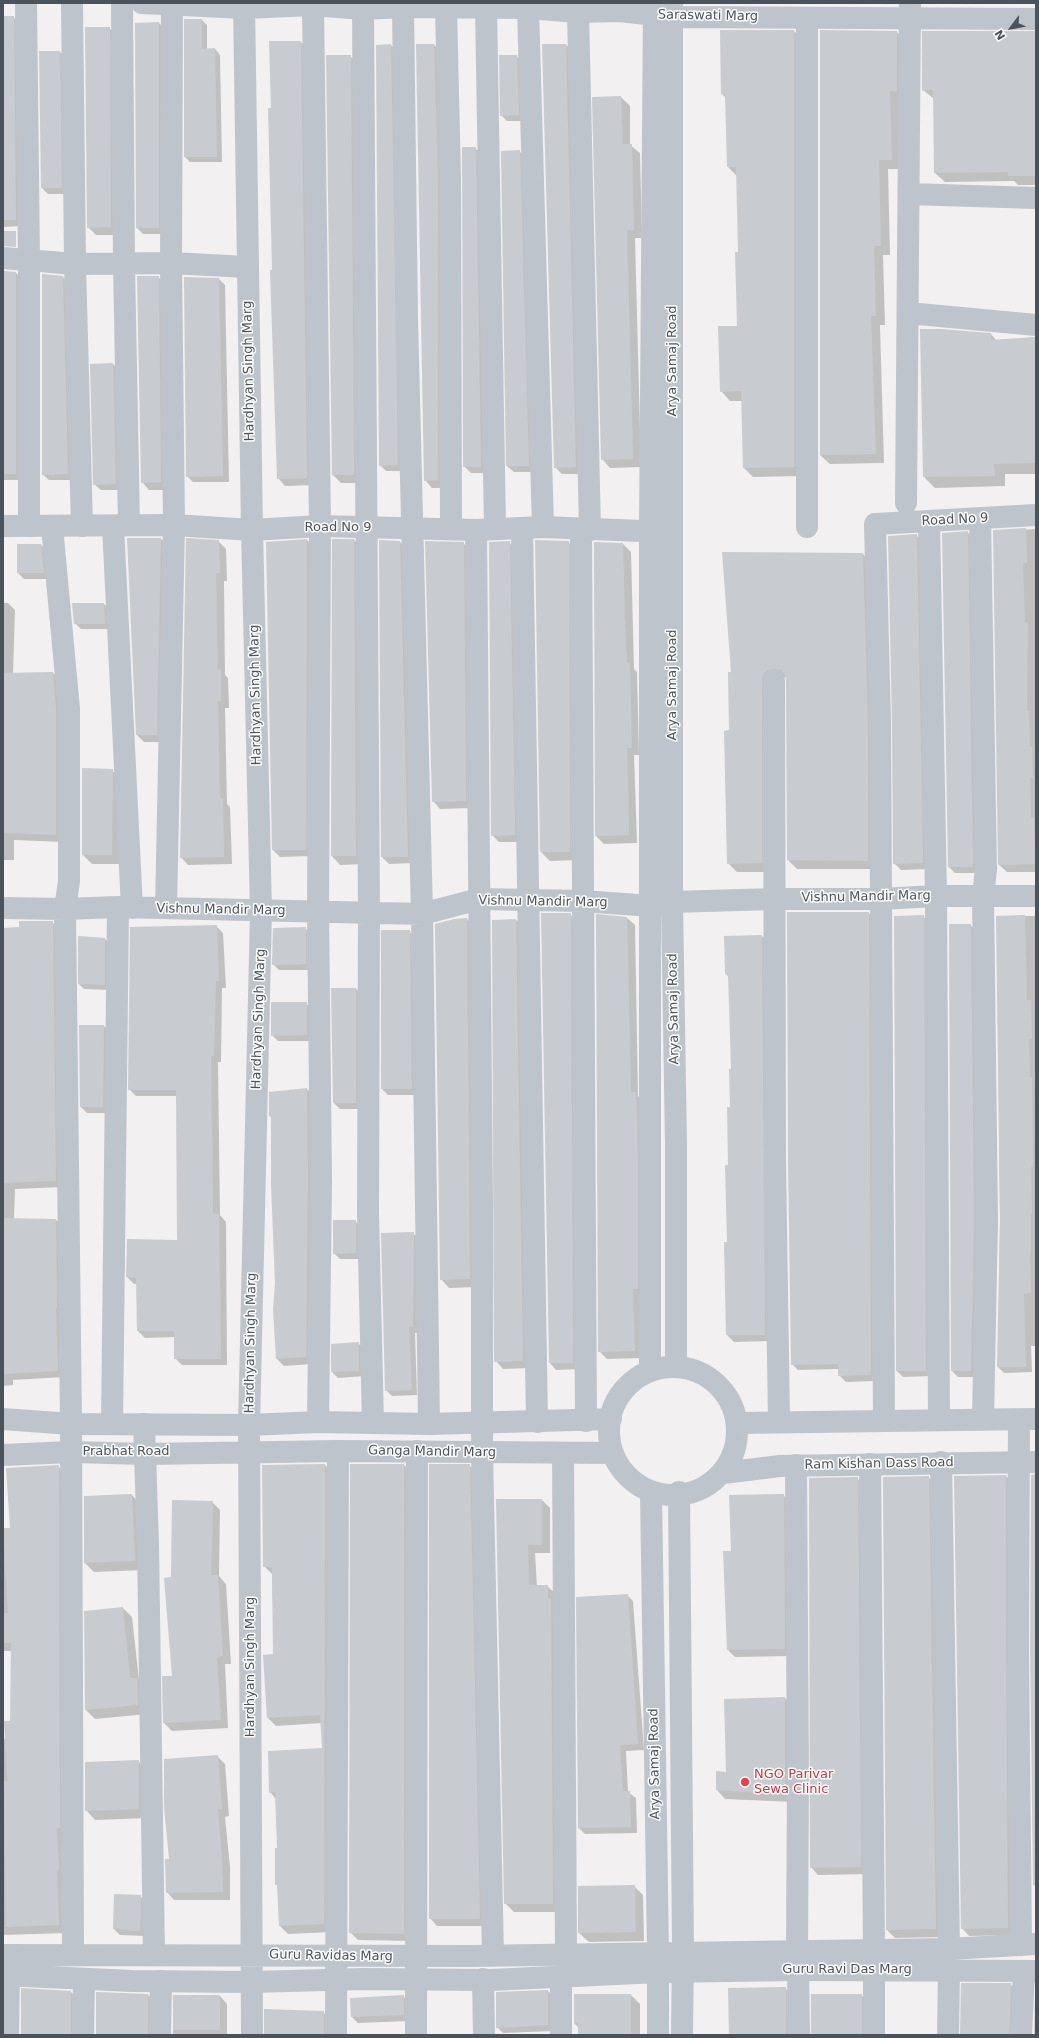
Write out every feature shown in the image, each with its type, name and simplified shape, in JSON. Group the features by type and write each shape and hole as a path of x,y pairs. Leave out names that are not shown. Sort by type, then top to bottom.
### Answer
{"street":[{"path":"26,3 29,260 29,526"},
{"path":"72,3 75,264 82,526"},
{"path":"112,1424 125,908 121,526 124,264 122,3"},
{"name":"Saraswati Marg","path":"142,3 313,5 363,9 403,7 528,8 578,12 663,10 807,18 910,10 1036,19"},
{"path":"166,908 174,525 171,263 172,4"},
{"name":"Hardhyan Singh Marg","path":"244,5 247,267 261,910 249,1424 252,2035"},
{"path":"313,5 320,526 318,911 321,1181 318,1422"},
{"path":"403,7 407,319 414,528 422,914 429,1424"},
{"path":"446,8 450,179 451,528"},
{"path":"486,8 485,530 479,899 482,1207 482,1452 493,1955"},
{"path":"528,8 543,527"},
{"path":"363,9 365,528 369,912 368,1213 373,1423"},
{"path":"650,1371 662,904 650,532 663,10"},
{"name":"Arya Samaj Road","path":"663,10 673,532 662,904 676,1144 676,1367"},
{"path":"906,503 910,10"},
{"path":"578,12 586,530 583,901 586,1421"},
{"path":"807,18 807,527"},
{"path":"909,194 1036,198"},
{"path":"3,258 75,264 171,263 247,267"},
{"path":"908,313 1036,325"},
{"name":"Road No 9","path":"880,899 880,722 875,524 1036,515"},
{"path":"980,518 986,869 983,896 987,1220 983,1420"},
{"path":"929,521 936,896 940,1419"},
{"name":"Road No 9","path":"3,526 52,527 174,525 252,530 320,526 485,530 543,527 586,530 673,532"},
{"path":"52,527 69,709 70,881 65,909 71,1424 73,1954"},
{"path":"522,528 527,901 537,1422"},
{"path":"774,681 775,1161 779,1422"},
{"name":"Vishnu Mandir Marg","path":"3,908 166,908 422,914 479,899 662,904 774,899 880,899 936,896 1036,896"},
{"path":"880,899 884,1421"},
{"path":"676,1367 698,1372 716,1384 730,1402 737,1423 735,1450 723,1473 702,1490 651,1492 629,1478 614,1457 609,1431 614,1406 628,1385 650,1371 676,1367"},
{"path":"3,1419 71,1424 249,1424 318,1422 429,1424 586,1421 611,1419"},
{"path":"737,1423 940,1419 1028,1419 1018,1652 1029,1945"},
{"path":"144,1424 146,1454 154,1955"},
{"path":"336,2035 338,1451"},
{"path":"416,2035 417,1451"},
{"name":"Ganga Mandir Marg","path":"250,1452 417,1451 613,1453"},
{"name":"Prabhat Road","path":"3,1455 71,1452 146,1454 250,1452"},
{"path":"563,1453 566,1953"},
{"path":"941,1462 949,1959 948,2035"},
{"name":"Ram Kishan Dass Road","path":"723,1473 796,1465 1027,1462"},
{"path":"870,1464 874,1950"},
{"path":"796,1465 799,2035"},
{"name":"Arya Samaj Road","path":"651,1492 658,2035"},
{"path":"679,1492 683,1962 682,2035"},
{"name":"Guru Ravi Das Marg","path":"798,1960 874,1971 1029,1945"},
{"name":"Guru Ravi Das Marg","path":"658,1962 798,1960 874,1950 1030,1971"},
{"name":"Guru Ravidas Marg","path":"3,1955 252,1954 417,1957 566,1953 658,1962"},
{"name":"Guru Ravidas Marg","path":"6,1975 84,1979 252,1982 416,1979 483,1980 561,1977 658,1962"},
{"path":"874,1971 874,2035"},
{"path":"1021,2035 1030,1971"},
{"path":"6,1975 8,2035"},
{"path":"561,1977 561,2035"},
{"path":"83,2035 84,1979"},
{"path":"483,1980 484,2035"},
{"path":"160,2035 161,1981"}],"building":[{"path":"3,16 14,16 16,220 3,220"},
{"path":"184,19 202,19 202,49 215,48 217,157 184,157"},
{"path":"159,22 159,228 136,228 135,23"},
{"path":"85,27 110,27 111,227 87,228"},
{"path":"720,30 794,30 794,467 743,468 741,391 720,392 718,326 737,326 735,252 738,252 736,167 727,167 725,94 721,94"},
{"path":"820,30 897,31 897,91 890,91 892,160 879,160 881,246 874,246 876,316 871,316 876,454 820,455"},
{"path":"922,31 1036,31 1036,176 1008,176 1008,172 934,173 933,90 922,91"},
{"path":"269,41 301,41 307,478 277,479 270,270 272,270 268,108 271,108"},
{"path":"391,44 398,465 379,466 376,45"},
{"path":"416,44 434,44 438,179 438,480 424,481"},
{"path":"542,44 566,44 576,467 554,468"},
{"path":"39,51 60,51 62,188 41,188"},
{"path":"326,55 351,55 354,475 332,475"},
{"path":"499,55 517,55 519,115 500,116"},
{"path":"621,96 623,144 632,144 634,230 627,230 633,459 601,460 592,97"},
{"path":"462,147 476,147 481,467 463,467"},
{"path":"520,150 529,466 506,466 501,151"},
{"path":"3,231 16,231 16,247 3,246"},
{"path":"3,271 16,272 16,474 3,474"},
{"path":"42,274 63,276 68,474 42,475"},
{"path":"137,276 159,276 161,482 141,483"},
{"path":"184,277 219,278 223,476 186,477"},
{"path":"920,329 991,333 991,340 1036,337 1036,463 994,464 995,476 923,477"},
{"path":"113,363 116,484 93,485 90,364"},
{"path":"1026,528 1027,563 1023,563 1025,623 1028,623 1027,711 1029,711 1030,747 1032,746 1033,778 1030,778 1031,818 1034,818 1035,864 998,865 993,530"},
{"path":"968,531 973,867 948,867 942,533"},
{"path":"917,534 923,863 893,864 888,536"},
{"path":"127,538 161,538 157,735 136,735"},
{"path":"186,538 219,540 220,573 216,573 218,669 221,669 221,701 218,701 220,798 223,798 224,857 180,858"},
{"path":"307,539 306,850 272,850 266,542"},
{"path":"332,539 354,539 356,856 331,856"},
{"path":"379,540 400,541 408,857 381,857"},
{"path":"535,540 569,541 570,852 540,852"},
{"path":"425,541 464,542 466,801 432,802"},
{"path":"510,541 515,835 491,836 489,542"},
{"path":"594,542 623,543 627,663 630,663 632,748 627,748 629,835 595,836"},
{"path":"17,544 41,544 44,573 17,573"},
{"path":"722,552 863,553 868,722 868,861 787,860 786,681 785,675 781,670 774,669 768,670 763,674 762,681 762,863 727,864 724,731 729,730 728,672 731,672"},
{"path":"72,603 104,603 105,624 74,624"},
{"path":"53,672 56,710 56,835 3,833 3,673"},
{"path":"82,768 113,769 112,855 82,855"},
{"path":"787,912 869,912 871,1375 838,1376 838,1364 791,1365"},
{"path":"541,913 571,913 573,1363 549,1363"},
{"path":"596,914 627,917 631,1092 636,1092 638,1157 638,1289 633,1289 635,1351 598,1352"},
{"path":"924,915 926,1371 896,1371 894,916"},
{"path":"1025,915 1027,1000 1031,1000 1032,1038 1029,1039 1030,1077 1032,1077 1033,1167 1031,1167 1031,1293 1024,1294 1026,1367 997,1367 1000,1220 996,916"},
{"path":"467,918 470,1279 440,1280 435,924 454,919"},
{"path":"516,919 523,1361 494,1362 492,920"},
{"path":"19,921 53,921 56,1181 3,1183 3,928 19,927"},
{"path":"949,924 971,924 974,1220 971,1371 951,1371"},
{"path":"217,925 219,981 216,981 214,1056 211,1056 213,1213 219,1214 221,1359 174,1359 174,1331 137,1331 136,1278 126,1277 127,1239 177,1240 176,1090 128,1090 130,927"},
{"path":"306,927 306,964 272,965 273,928"},
{"path":"381,930 410,930 412,1089 381,1089"},
{"path":"762,935 765,1335 726,1335 724,1242 727,1242 725,1165 728,1165 727,1107 730,1107 729,1069 731,1069 728,974 725,974 724,936"},
{"path":"78,936 105,938 105,985 78,984"},
{"path":"331,988 356,988 356,1103 333,1103"},
{"path":"271,1002 307,1002 307,1035 271,1036"},
{"path":"79,1025 104,1025 103,1107 80,1107"},
{"path":"307,1088 308,1181 306,1357 276,1359 273,1309 275,1284 271,1184 271,1116 269,1116 269,1092"},
{"path":"3,1218 56,1219 58,1371 3,1374"},
{"path":"333,1220 356,1220 356,1253 333,1254"},
{"path":"414,1232 413,1327 409,1327 412,1390 385,1391 381,1233"},
{"path":"359,1342 359,1371 331,1372 331,1344"},
{"path":"325,1464 324,1924 279,1926 277,1885 275,1885 275,1848 277,1848 275,1792 269,1793 268,1751 322,1748 320,1715 267,1718 263,1655 273,1654 272,1567 263,1567 262,1465"},
{"path":"350,1464 404,1464 404,1934 349,1933"},
{"path":"429,1464 470,1464 480,1919 429,1919"},
{"path":"59,1465 60,1828 57,1828 59,1870 57,1870 59,1925 6,1927 4,1781 7,1781 4,1721 10,1721 11,1643 4,1643 3,1619 3,1613 8,1613 3,1528 10,1528 6,1468"},
{"path":"1036,1474 1036,1885 1033,1885 1030,1652 1031,1475"},
{"path":"1006,1475 1008,1928 961,1929 954,1476"},
{"path":"929,1476 936,1929 886,1930 883,1477"},
{"path":"858,1477 861,1867 810,1868 809,1478"},
{"path":"132,1494 135,1561 84,1563 84,1496"},
{"path":"784,1494 785,1649 727,1650 723,1551 731,1551 729,1495"},
{"path":"496,1499 542,1499 542,1545 528,1545 529,1585 548,1585 548,1598 551,1598 553,1904 504,1904"},
{"path":"172,1500 213,1501 211,1575 218,1575 223,1656 217,1657 221,1720 163,1723 162,1676 172,1676 164,1578 171,1577"},
{"path":"628,1594 638,1744 620,1745 623,1791 630,1791 631,1827 578,1828 576,1597"},
{"path":"123,1607 130,1678 137,1678 138,1705 85,1710 84,1611"},
{"path":"785,1697 785,1794 716,1790 716,1771 726,1772 724,1699"},
{"path":"218,1755 222,1809 218,1809 223,1892 166,1893 165,1859 169,1859 164,1808 164,1759"},
{"path":"139,1760 139,1809 85,1811 85,1762"},
{"path":"635,1885 636,1932 578,1933 578,1886"},
{"path":"114,1894 141,1895 140,1931 113,1929"},
{"path":"961,1983 1011,1983 1009,2035 960,2035"},
{"path":"786,1987 786,2035 729,2035 728,1988"},
{"path":"21,1988 71,1991 71,2035 21,2035"},
{"path":"548,1990 548,2025 496,2028 496,1992"},
{"path":"96,1992 148,1994 148,2035 96,2035"},
{"path":"574,1994 631,1994 631,2035 578,2035 578,2023 574,2023"},
{"path":"811,1994 862,1994 862,2035 811,2035"},
{"path":"1035,1994 1036,2035 1034,2035"},
{"path":"173,1995 220,1995 220,2030 173,2030"},
{"path":"404,1995 404,2015 351,2017 350,1998"},
{"path":"264,2009 324,2011 324,2035 264,2035"}],"place":[{"name":"NGO Parivar Sewa Clinic","path":"745,1782"}]}
